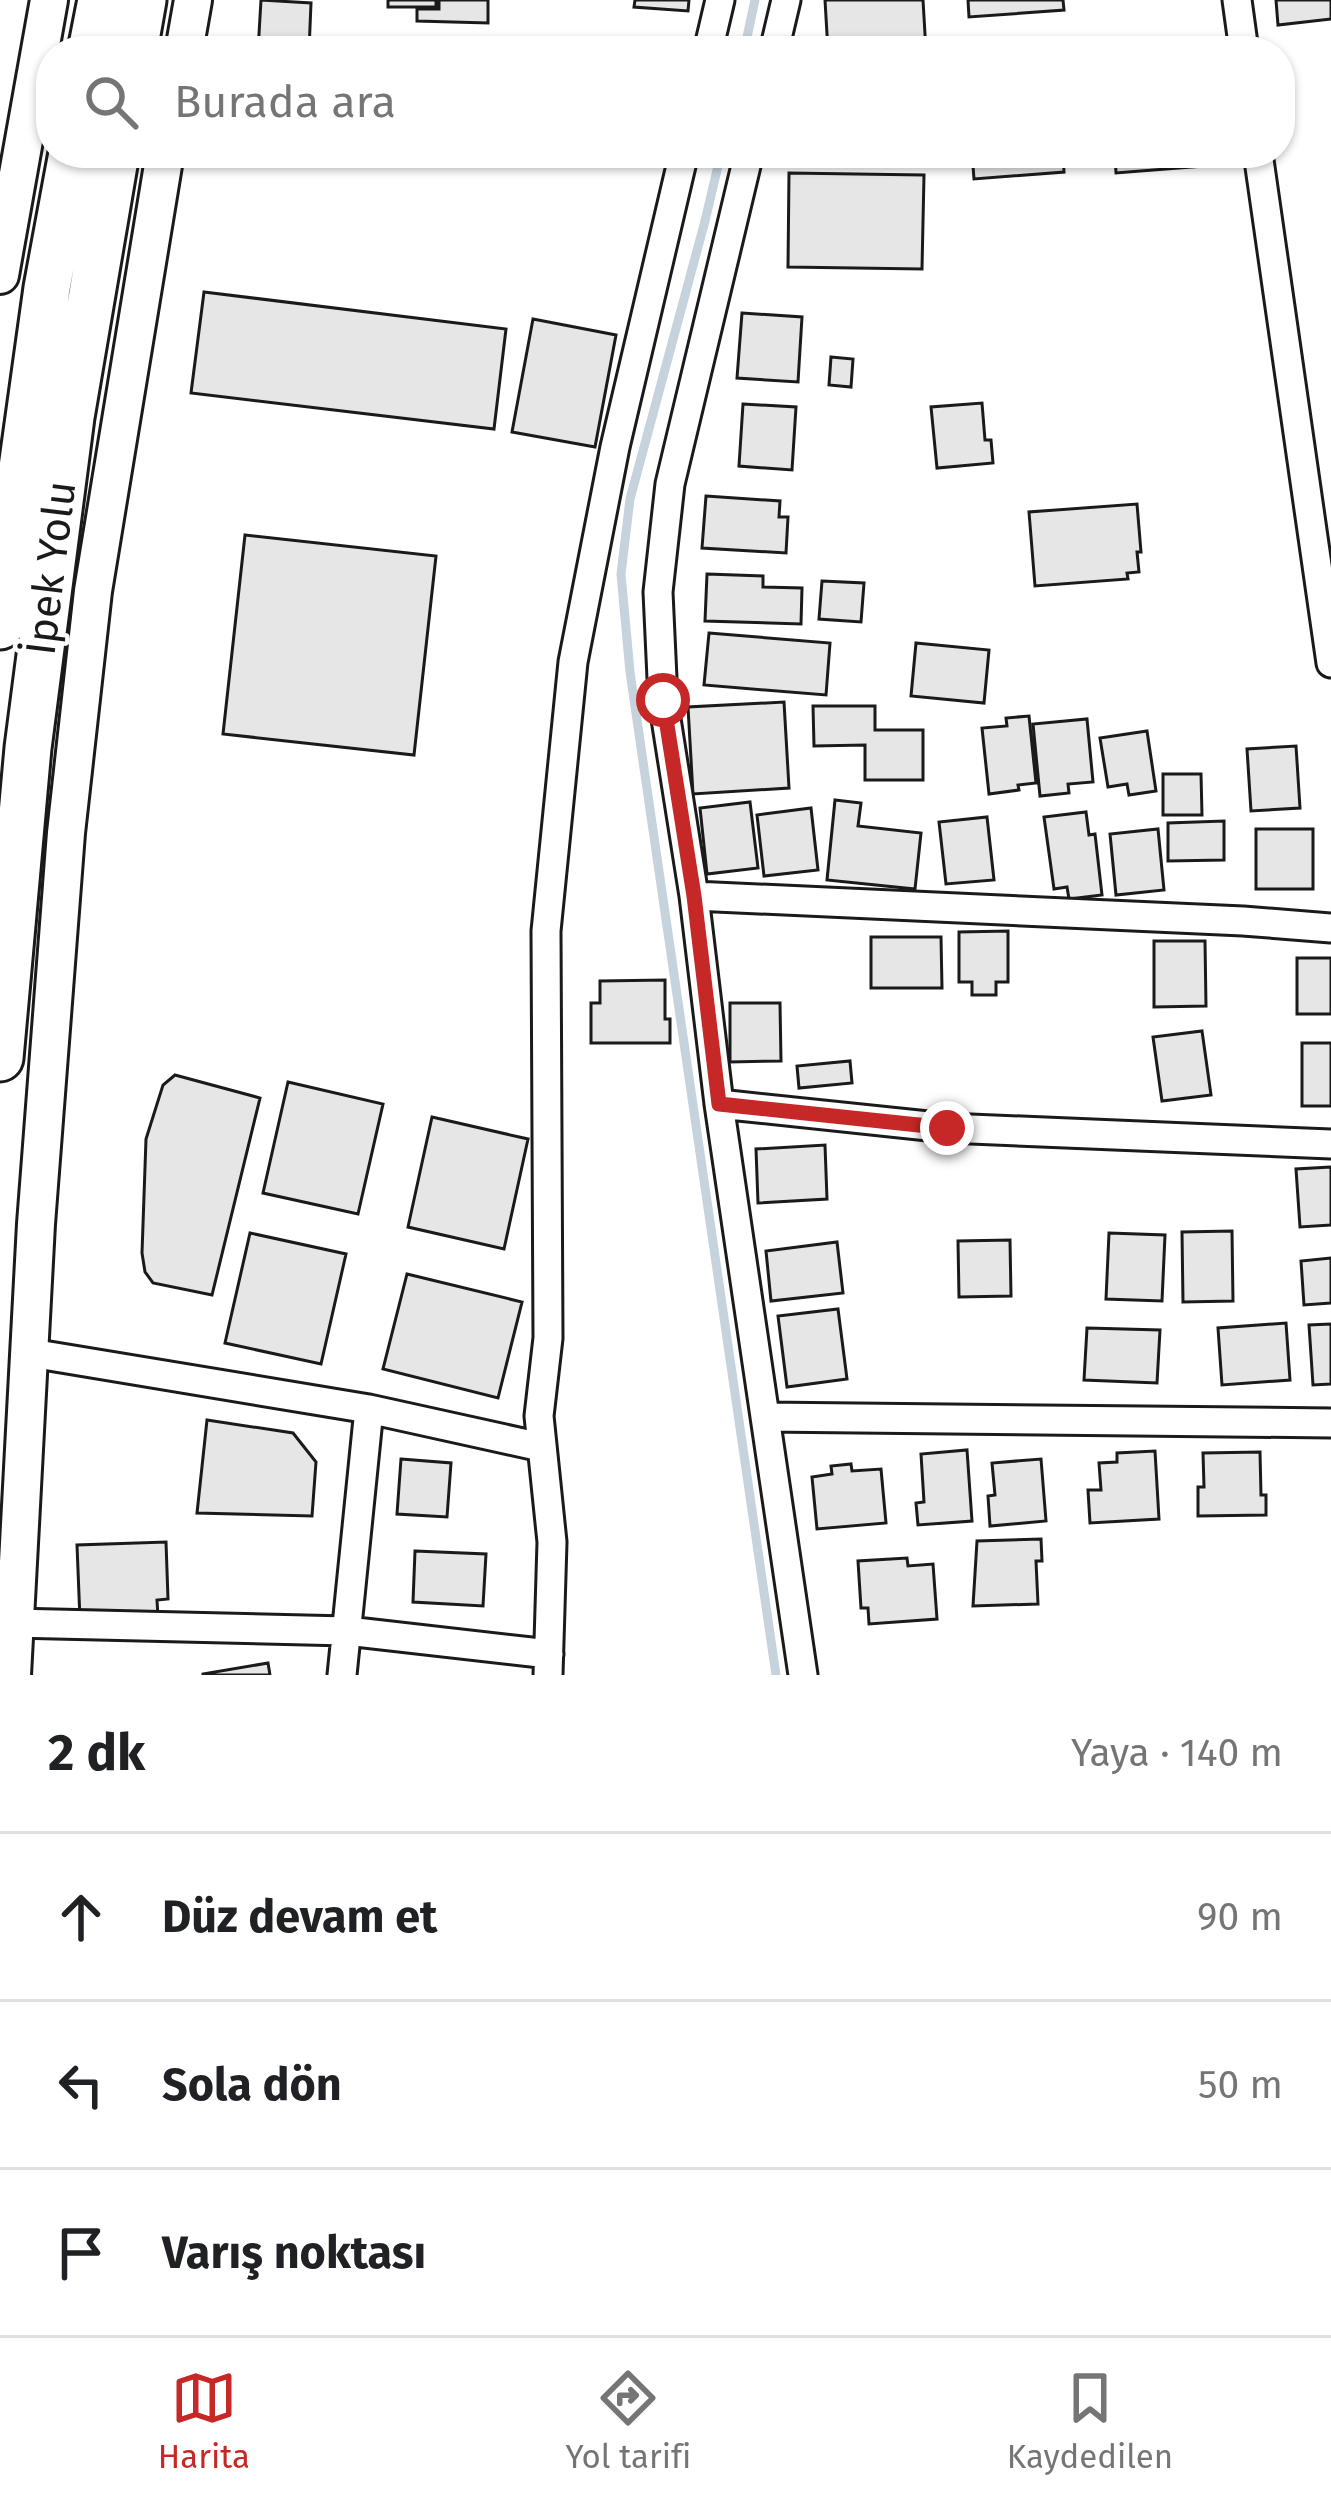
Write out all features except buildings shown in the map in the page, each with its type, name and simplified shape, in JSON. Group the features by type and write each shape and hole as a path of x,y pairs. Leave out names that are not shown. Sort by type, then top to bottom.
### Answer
{"highway":[{"path":"94,36 101,0"},
{"path":"137,36 143,0"},
{"name":"İpek Yolu","path":"0,626 47,288 69,168"},
{"name":"İpek Yolu","path":"0,1058 43,630 71,417 113,168"}],"street":[{"path":"43,36 49,0"},
{"path":"187,36 194,0"},
{"path":"712,36 720,0"},
{"path":"778,36 786,0"},
{"path":"1237,0 1242,36"},
{"path":"0,275 36,73"},
{"path":"12,1675 36,1224 66,833 93,591 162,168"},
{"path":"13,1623 347,1631 548,1665 552,1542 539,1416 548,1338 546,931 573,662 615,447 680,168"},
{"path":"745,168 670,484 658,592 663,700 803,1675"},
{"path":"1260,168 1330,648"},
{"path":"694,896 1331,928"},
{"path":"719,1104 947,1128 1331,1144"},
{"path":"31,1353 369,1409 541,1447"},
{"path":"342,1675 369,1409"},
{"path":"765,1417 1331,1423"}],"waterway":[{"path":"747,36 755,0"},
{"path":"717,168 630,499 621,574 630,672 776,1675"}],"route":[{"path":"663,700 694,896 719,1104 947,1128"}]}
